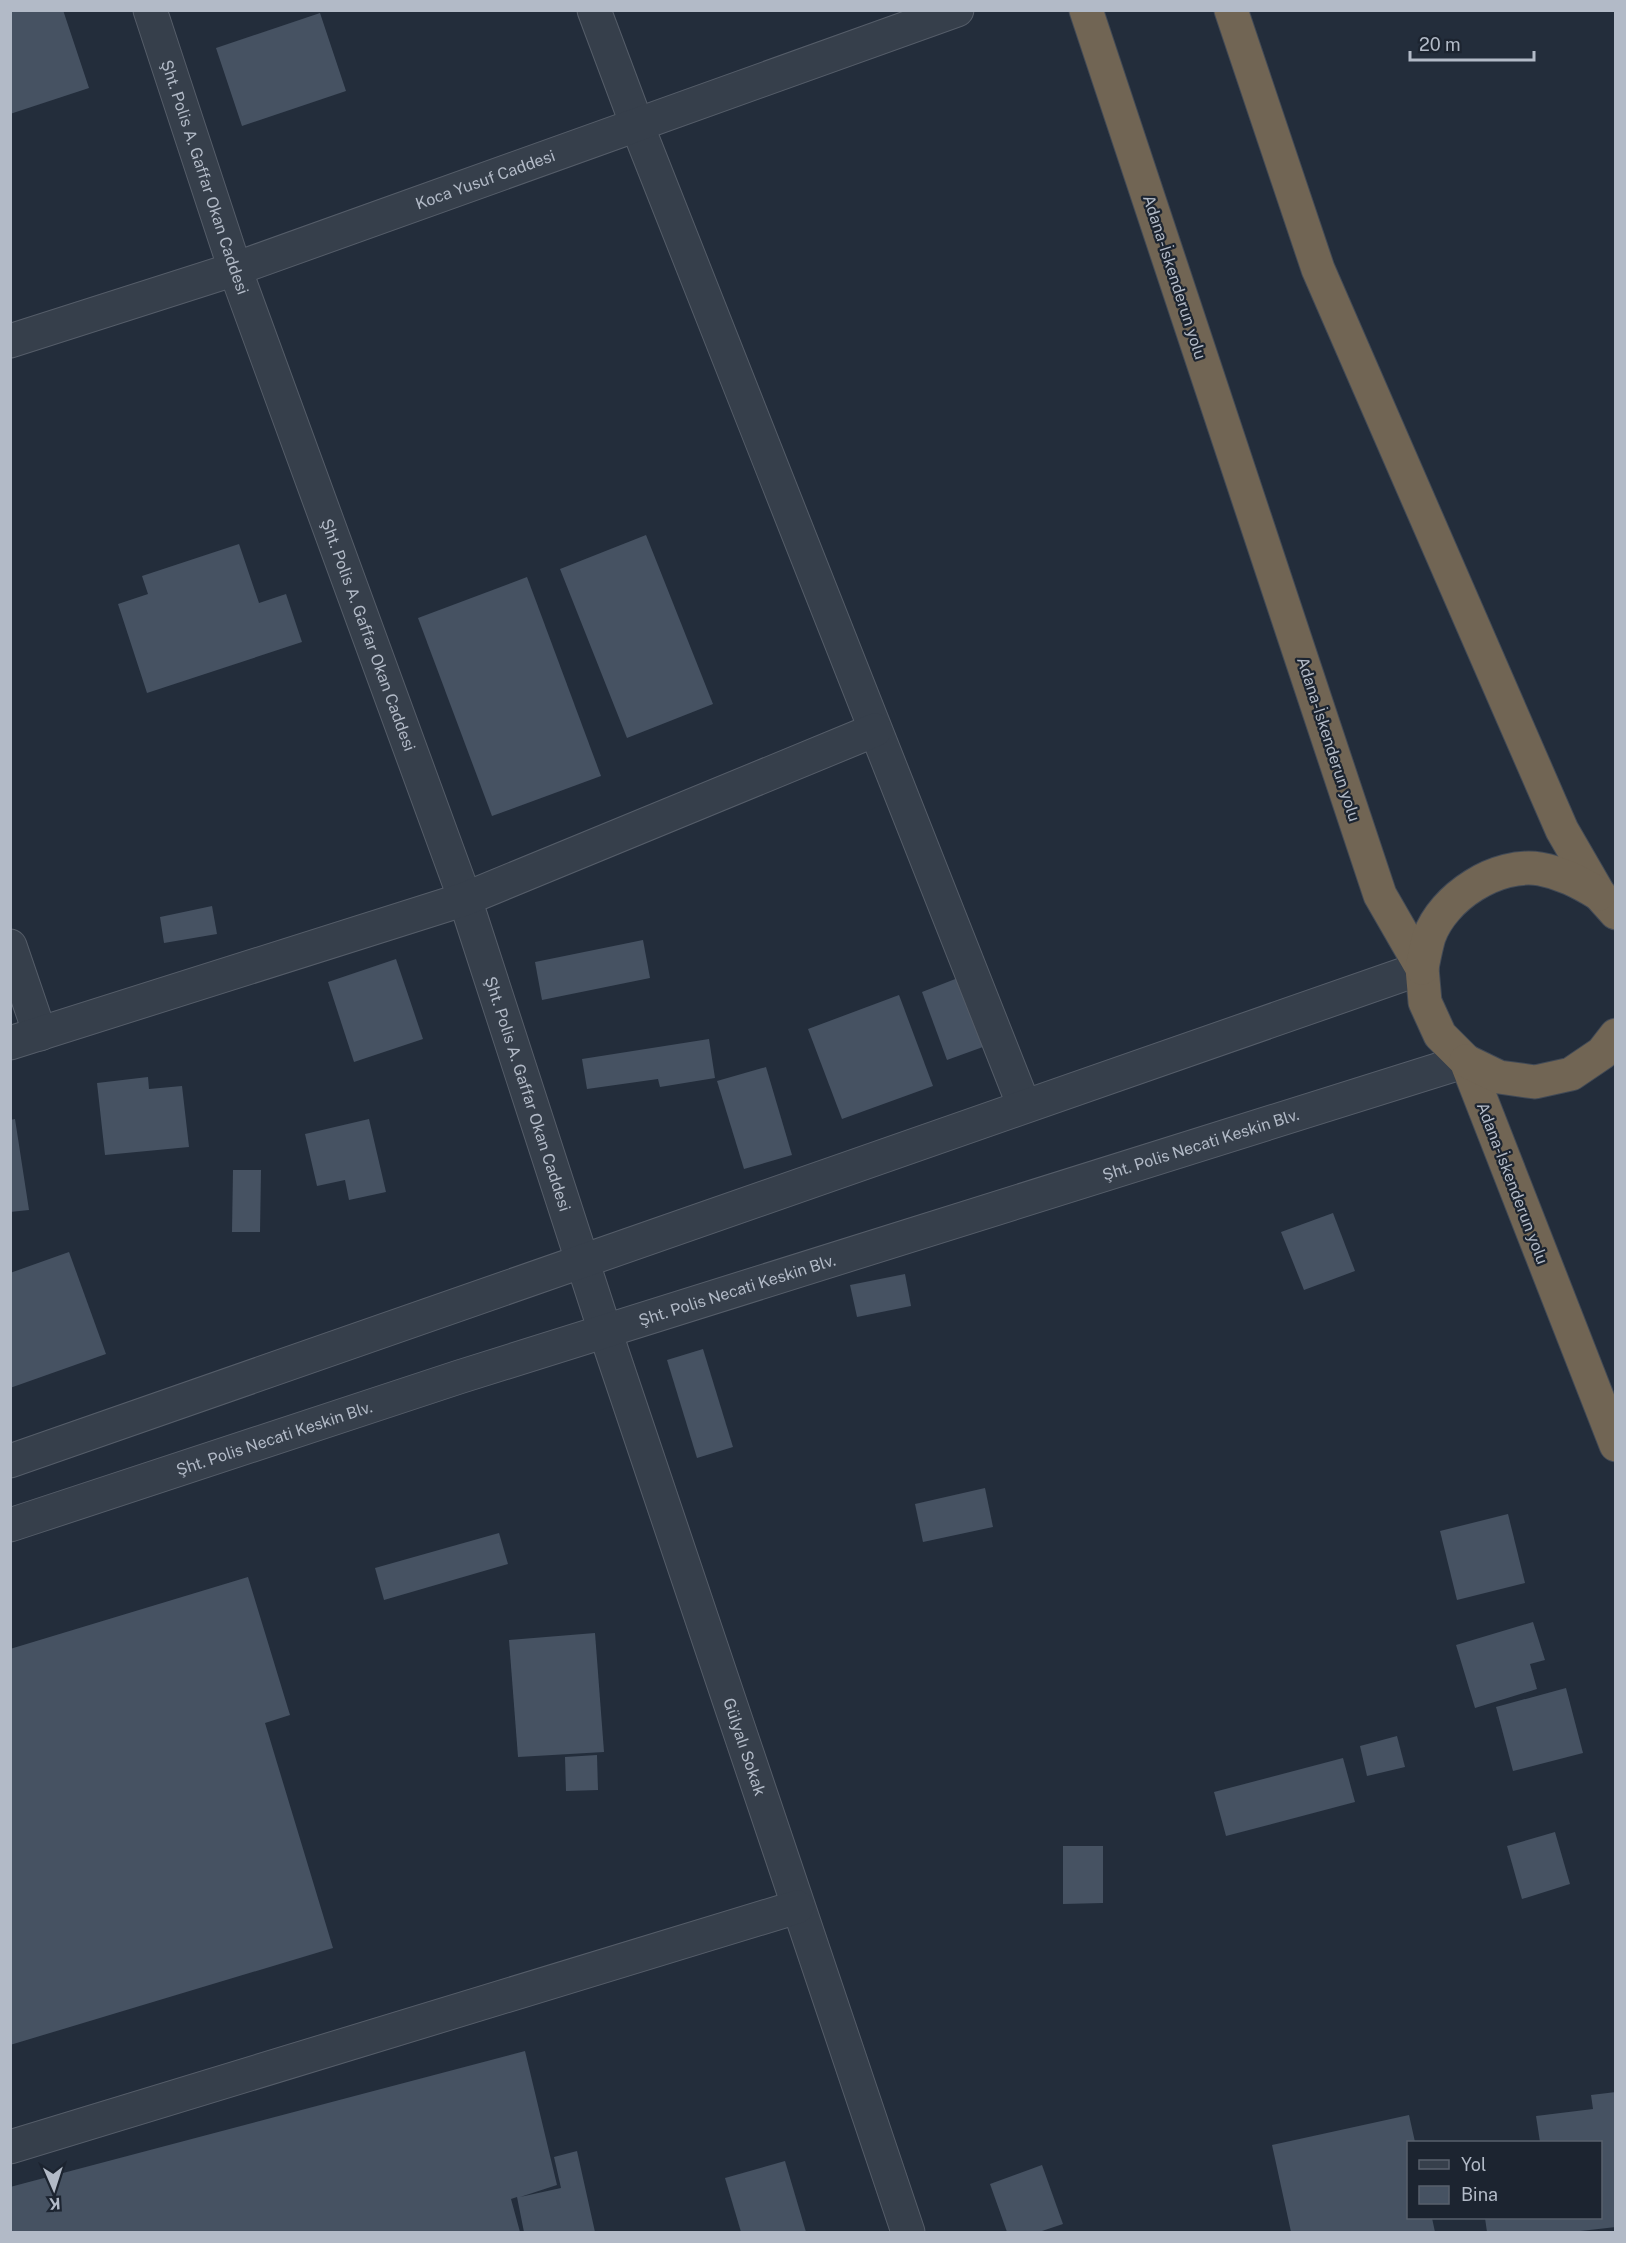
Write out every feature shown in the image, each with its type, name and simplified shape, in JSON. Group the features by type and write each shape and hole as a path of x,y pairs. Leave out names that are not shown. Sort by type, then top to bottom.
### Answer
{"highway":[{"name":"Adana-İskenderun yolu","path":"1086,10 1380,895 1422,968 1425,1002 1440,1035 1466,1061 1616,1445"},
{"path":"1232,10 1318,269 1562,830 1607,903"},
{"path":"1422,968 1430,936 1447,907 1472,885 1503,872 1537,868 1570,876 1607,903"},
{"path":"1466,1061 1499,1077 1535,1082 1571,1074 1602,1053 1616,1035"}],"street":[{"name":"Şht. Polis A. Gaffar Okan Caddesi","path":"150,10 236,269 465,898 582,1260"},
{"path":"594,10 637,125 1024,1106"},
{"name":"Koca Yusuf Caddesi","path":"10,342 236,269 957,10"},
{"path":"10,946 25,1039 465,898 875,730"},
{"path":"10,1461 1422,968"},
{"name":"Şht. Polis Necati Keskin Blv.","path":"10,1525 459,1377 1466,1061"},
{"name":"Gülyalı Sokak","path":"582,1260 797,1907 908,2232"},
{"path":"10,2147 797,1907"}],"building":[{"path":"10,10 63,10 89,88 10,114"},
{"path":"320,13 346,91 242,126 216,48"},
{"path":"646,535 713,704 627,738 560,569"},
{"path":"239,544 259,603 286,594 302,642 147,693 118,604 148,594 142,576"},
{"path":"527,577 601,776 492,816 418,618"},
{"path":"212,906 217,934 164,943 160,917"},
{"path":"643,940 650,978 542,1000 535,962"},
{"path":"396,959 423,1039 354,1062 328,982"},
{"path":"968,974 994,1043 947,1060 922,992"},
{"path":"899,995 933,1086 842,1119 808,1029"},
{"path":"709,1039 715,1078 660,1087 658,1079 587,1089 582,1059"},
{"path":"766,1067 792,1155 744,1169 717,1081"},
{"path":"148,1077 149,1089 182,1086 189,1147 105,1155 97,1083"},
{"path":"15,1119 29,1210 10,1212 10,1120"},
{"path":"369,1119 386,1192 349,1200 345,1180 317,1186 305,1134"},
{"path":"233,1170 261,1170 260,1232 232,1232"},
{"path":"1333,1213 1355,1271 1304,1290 1281,1232"},
{"path":"69,1252 106,1354 10,1388 10,1273"},
{"path":"905,1274 911,1306 857,1317 850,1285"},
{"path":"703,1349 733,1447 697,1458 667,1360"},
{"path":"985,1488 993,1527 923,1542 915,1504"},
{"path":"1508,1514 1525,1583 1457,1600 1440,1531"},
{"path":"499,1533 508,1564 384,1600 375,1568"},
{"path":"248,1577 290,1715 265,1723 333,1948 10,2045 10,1649"},
{"path":"1533,1622 1545,1660 1530,1664 1537,1689 1475,1708 1456,1645"},
{"path":"595,1633 604,1752 518,1757 509,1640"},
{"path":"1566,1688 1583,1753 1513,1771 1496,1707"},
{"path":"1397,1736 1405,1767 1367,1776 1360,1746"},
{"path":"597,1755 598,1790 566,1791 565,1757"},
{"path":"1343,1758 1355,1802 1226,1836 1214,1792"},
{"path":"1555,1832 1570,1884 1522,1899 1507,1846"},
{"path":"1063,1846 1103,1846 1103,1903 1063,1904"},
{"path":"525,2051 557,2185 520,2197 561,2188 554,2157 577,2151 595,2232 524,2232 517,2197 511,2199 520,2232 10,2232 10,2187"},
{"path":"1616,2092 1616,2227 1572,2232 1487,2232 1485,2219 1602,2219 1602,2141 1540,2141 1536,2116 1593,2109 1591,2095"},
{"path":"1409,2115 1415,2141 1407,2141 1407,2219 1432,2219 1435,2232 1291,2232 1272,2145"},
{"path":"785,2161 806,2232 741,2232 725,2178"},
{"path":"1042,2165 1063,2224 1039,2232 1007,2232 990,2184"}]}
